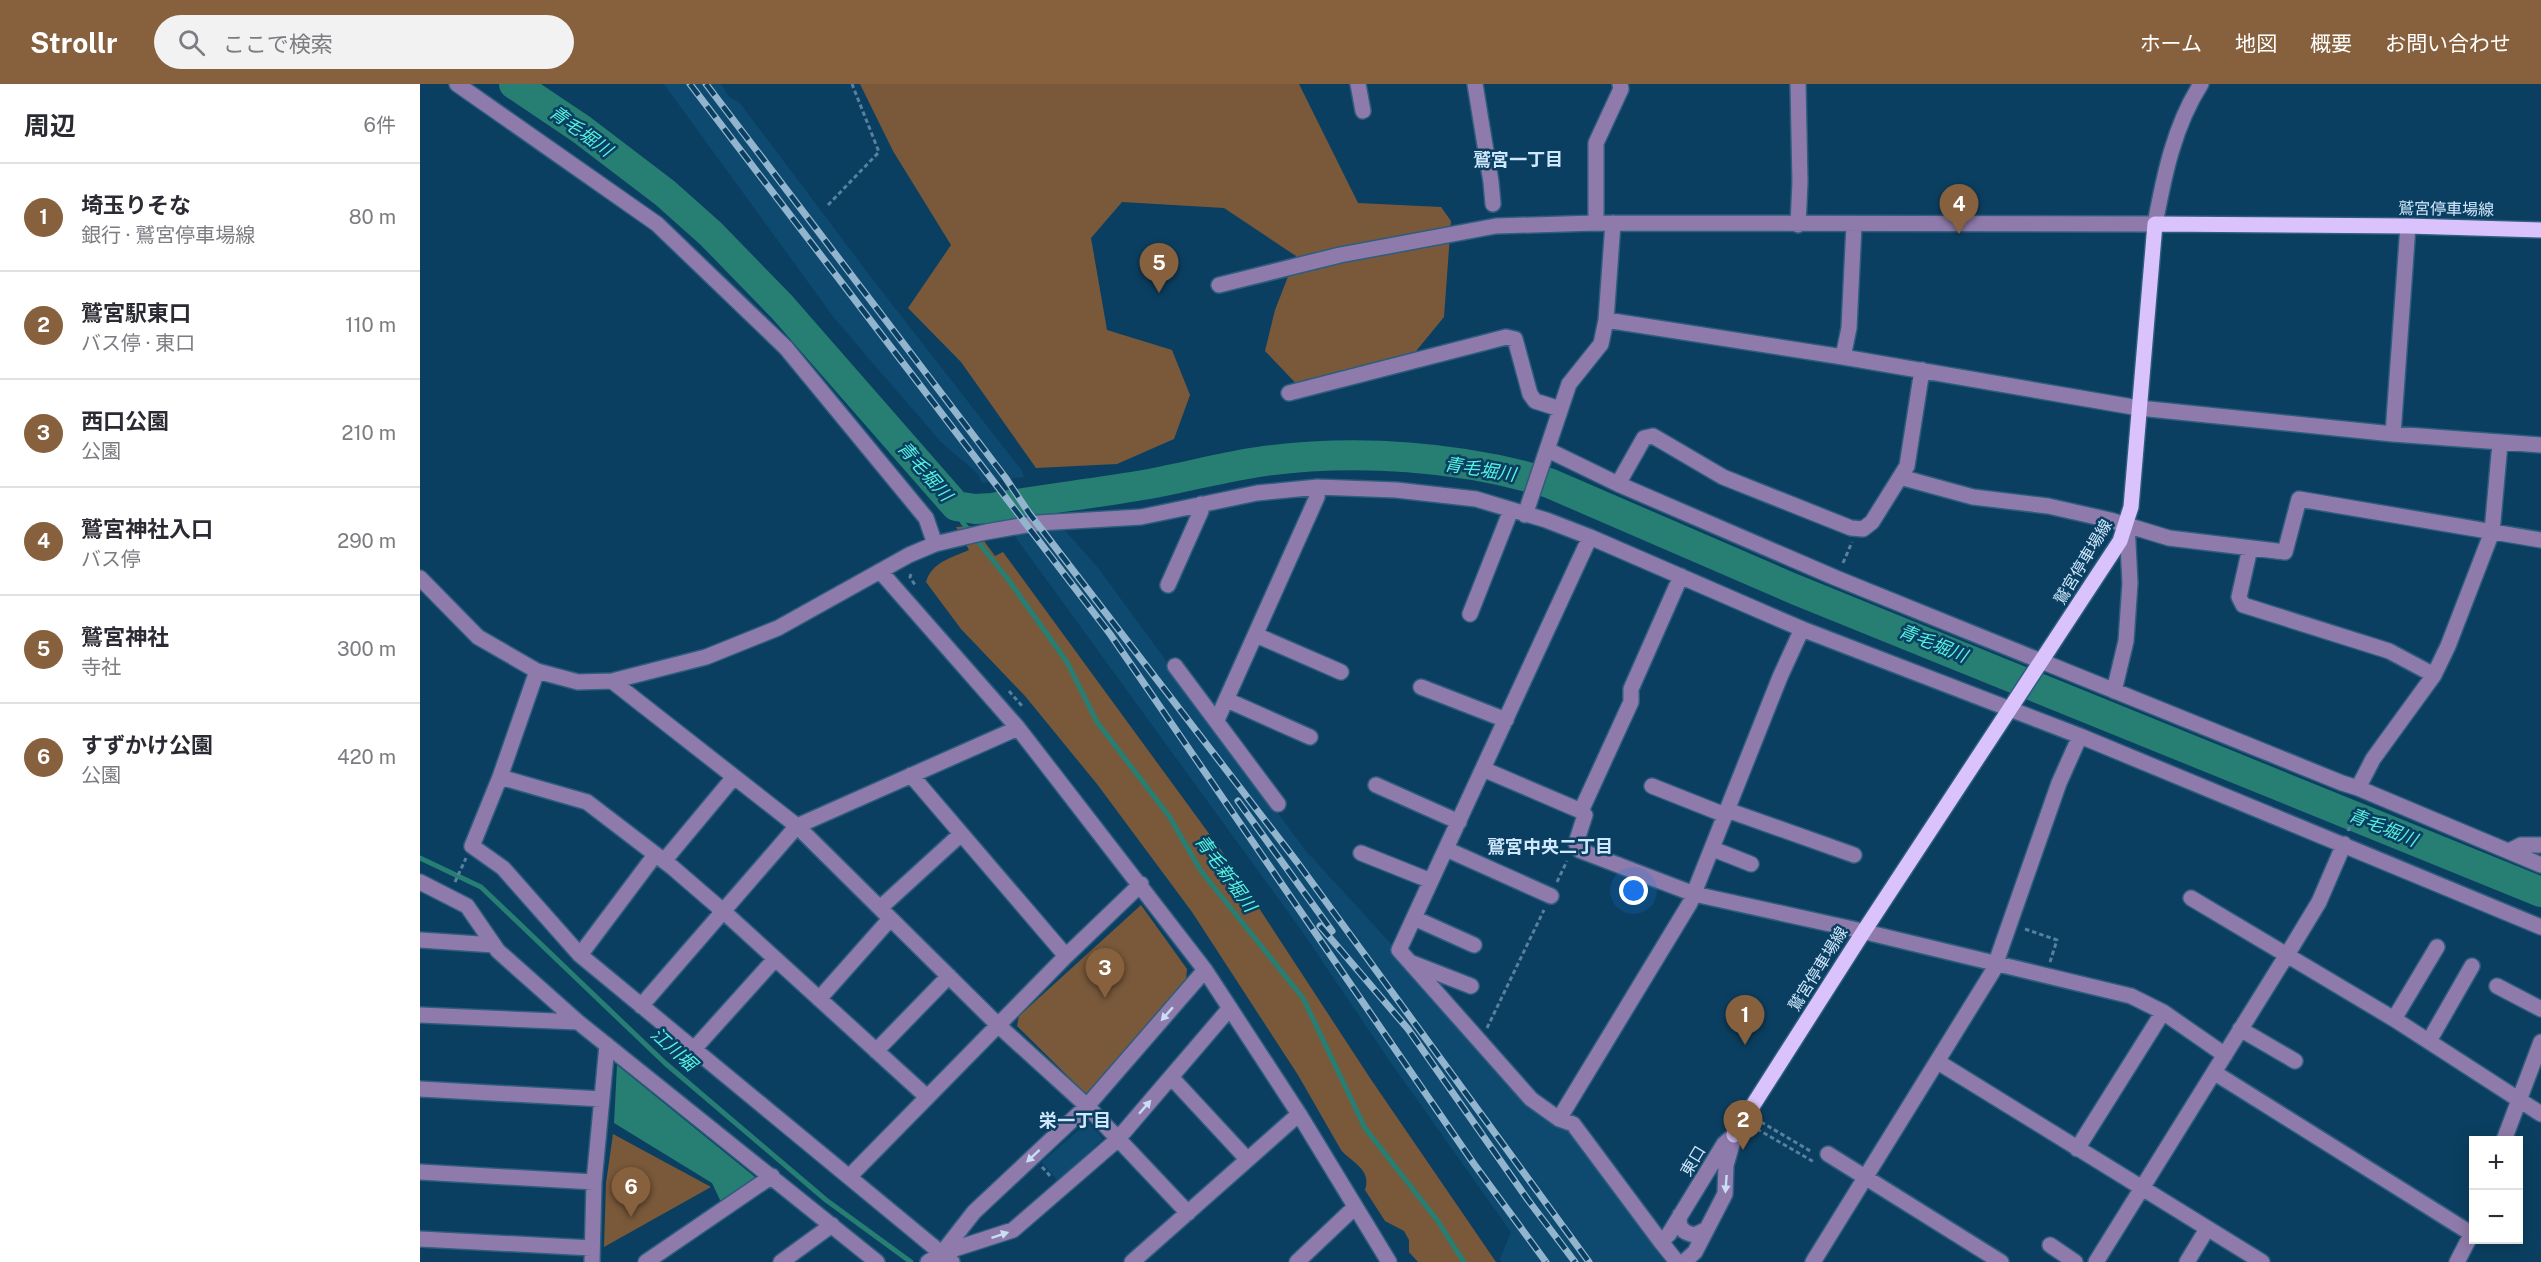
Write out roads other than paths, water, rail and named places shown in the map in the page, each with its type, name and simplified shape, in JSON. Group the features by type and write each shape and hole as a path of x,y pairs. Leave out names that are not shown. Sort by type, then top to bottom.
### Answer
{"main road":[{"name":"鷲宮停車場線","path":"1734,1135 1864,931 2109,558 2127,524 2131,507 2155,224 2408,226 2541,230"}],"street":[{"path":"457,84 657,224 786,348 944,542"},
{"path":"1358,84 1363,111"},
{"path":"1475,84 1493,204"},
{"path":"1596,223 1596,143 1621,89 1620,84"},
{"path":"1798,84 1800,182 1798,225"},
{"path":"1219,285 1340,255 1496,226 1552,223 2155,224 2165,174 2186,108 2201,84"},
{"path":"1470,614 1522,510 1546,454 1569,384 1601,344 1606,320 1613,223"},
{"path":"1843,357 1849,328 1854,225"},
{"path":"2393,434 2408,226"},
{"path":"1606,320 1922,370 2139,408 2393,434 2541,445"},
{"path":"1289,393 1506,338 1515,339 1530,394 1535,401 1560,410"},
{"path":"1618,484 1644,438 1653,436 1723,477 1858,529 1872,522 1907,466 1922,370"},
{"path":"2360,792 2373,759 2434,675 2492,532 2500,443"},
{"path":"1546,454 2039,664 2114,691 2541,865"},
{"path":"1900,477 1973,497 2048,506 2127,524 2169,538 2285,552 2299,499 2541,540"},
{"path":"1217,720 1317,497 1318,487"},
{"path":"420,578 478,637 537,670 578,682 612,681 706,657 778,628 880,571 944,542 986,532 1053,522 1122,520 1257,493 1318,487 1366,487 1476,499 1522,510 1802,629 2012,704 2080,736 2345,840 2541,927"},
{"path":"1168,585 1201,511 1201,504"},
{"path":"2114,691 2126,641 2130,583 2127,524"},
{"path":"1590,537 1399,950 1532,1099 1559,1119 1573,1124 1677,1262"},
{"path":"2250,548 2239,597 2243,605 2389,651 2434,675"},
{"path":"880,571 1018,728 1141,884 1205,970 1299,1114 1389,1262"},
{"path":"1581,811 1631,702 1631,689 1681,576"},
{"path":"1559,1119 1694,894 1780,677 1802,629"},
{"path":"1256,635 1341,672"},
{"path":"1175,666 1278,804"},
{"path":"537,670 500,777 472,846 503,868 580,955 947,1258"},
{"path":"612,681 797,826 999,1026 1087,1106 1188,1214"},
{"path":"1421,687 1506,720"},
{"path":"1227,700 1310,737"},
{"path":"641,1006 797,826 1018,728"},
{"path":"1813,1262 1997,963 2059,783 2080,736"},
{"path":"1483,769 1581,811 1585,815 1576,847 1589,854 1694,894 1864,931 2131,996 2163,1012 2225,1055"},
{"path":"912,775 1066,956"},
{"path":"500,777 587,802 723,911 927,1097"},
{"path":"580,955 659,858 734,777"},
{"path":"1376,785 1459,822"},
{"path":"1652,786 1854,855"},
{"path":"819,999 885,913 961,834"},
{"path":"2096,1262 2319,902 2345,840"},
{"path":"2509,851 2521,844 2541,844"},
{"path":"1446,849 1551,896"},
{"path":"1713,849 1751,864"},
{"path":"1361,854 1431,882"},
{"path":"420,882 467,906 494,945 578,1022 876,1262"},
{"path":"849,1177 1066,956 1141,884"},
{"path":"2191,898 2394,1019 2541,1114"},
{"path":"1414,918 1474,945"},
{"path":"420,940 494,945"},
{"path":"2394,1019 2437,947"},
{"path":"694,1049 775,959"},
{"path":"1409,962 1471,986"},
{"path":"2429,1041 2472,966"},
{"path":"947,1258 974,1212 1087,1106 1205,970"},
{"path":"876,1051 949,976"},
{"path":"2498,986 2541,1009"},
{"path":"928,1262 947,1258 1013,1230 1117,1140 1230,1008"},
{"path":"2077,1149 2163,1012"},
{"path":"420,1015 578,1022"},
{"path":"2240,1029 2295,1061"},
{"path":"2506,1136 2541,1042"},
{"path":"420,1239 592,1255 594,1182 607,1044"},
{"path":"1938,1062 2262,1262"},
{"path":"2215,1072 2469,1229"},
{"path":"1171,1077 1247,1159"},
{"path":"420,1089 602,1099"},
{"path":"1131,1262 1299,1114"},
{"name":"東口","path":"1661,1242 1670,1234 1724,1144 1734,1135"},
{"name":"東口","path":"1684,1262 1695,1252 1725,1194 1726,1165 1734,1135"},
{"path":"1825,1161 1866,1178 2001,1262"},
{"path":"420,1172 594,1182"},
{"path":"646,1262 772,1176"},
{"path":"1297,1262 1355,1207"},
{"path":"1680,1215 1680,1227 1684,1233 1695,1235 1707,1229"},
{"path":"781,1262 832,1225"},
{"path":"2187,1262 2207,1229"},
{"path":"2457,1262 2469,1239"},
{"path":"2050,1245 2075,1262"}],"waterway":[{"name":"青毛堀川","path":"514,84 581,129 665,193 711,234 782,307 956,506 975,509 992,508 1149,484 1250,463 1300,457 1408,457 1480,466 1515,474 1549,483 1794,589 2541,892"},
{"name":"青毛新堀川","path":"956,506 963,523 1007,578 1067,662 1097,722 1169,816 1201,871 1303,998 1365,1128 1437,1220 1464,1262"},
{"name":"江川堀","path":"420,858 481,887 665,1063 826,1200 911,1262"}],"railway":[{"path":"690,84 1110,634 1474,1164 1546,1262"},
{"path":"706,84 1005,477 1029,513 1297,862 1589,1262"},
{"path":"1238,801 1332,931"},
{"path":"1320,926 1408,1029 1528,1200 1575,1262"}],"place":[{"name":"鷲宮神社入口","path":"1959,234"},
{"name":"鷲宮神社","path":"1159,293"},
{"name":"西口公園","path":"1105,998"},
{"name":"埼玉りそな","path":"1745,1045"},
{"name":"鷲宮駅東口","path":"1743,1150"},
{"name":"すずかけ公園","path":"631,1217"}],"district":[{"name":"鷲宮一丁目","path":"1518,159"},
{"name":"鷲宮中央二丁目","path":"1550,846"},
{"name":"栄一丁目","path":"1075,1120"}]}
